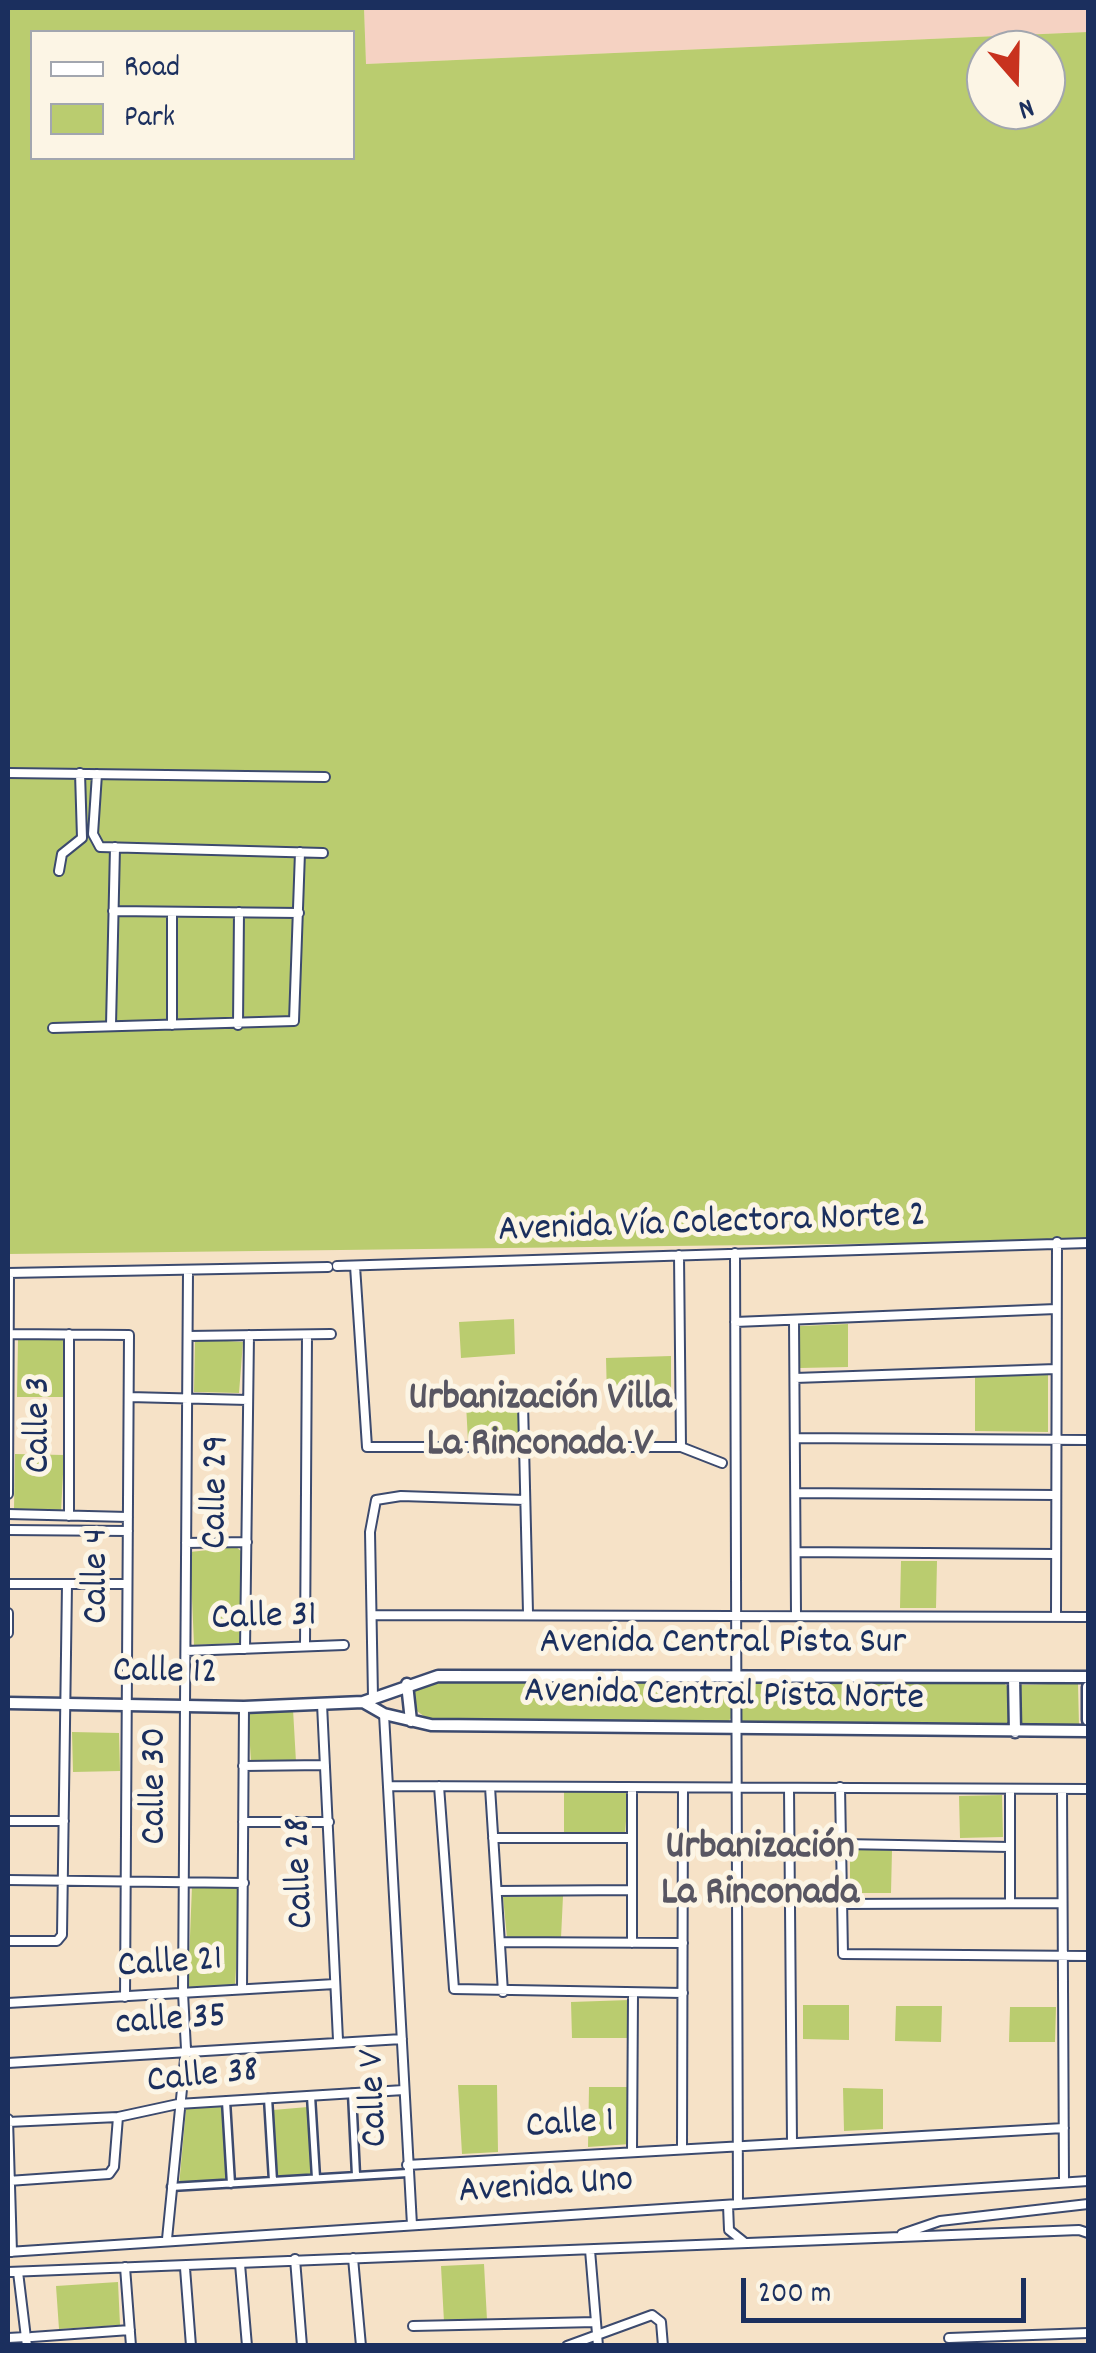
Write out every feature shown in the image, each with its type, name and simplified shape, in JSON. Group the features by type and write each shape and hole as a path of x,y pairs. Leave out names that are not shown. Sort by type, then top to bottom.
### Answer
{"street":[{"path":"8,773 326,777"},
{"path":"59,871 62,854 82,838 80,773"},
{"path":"98,774 94,841 100,847 323,852"},
{"path":"111,1025 115,848"},
{"path":"53,1028 286,1024 296,1019 300,852"},
{"path":"114,911 299,913"},
{"path":"172,912 172,1025"},
{"path":"238,1024 239,912"},
{"path":"1056,1616 1057,1242"},
{"name":"Avenida Vía Colectora Norte 2","path":"8,1273 188,1272 1088,1242"},
{"path":"710,2245 729,2230 736,2143 736,1253"},
{"path":"680,1255 681,1447"},
{"path":"355,1266 367,1446 681,1447 722,1463"},
{"name":"Calle 30","path":"167,2239 186,2049 182,1993 186,1882 188,1272"},
{"path":"8,1273 8,1494"},
{"path":"735,1322 1056,1310"},
{"path":"794,1320 796,1614"},
{"path":"9,1334 70,1334"},
{"name":"Calle 4","path":"70,1334 129,1334 122,1881 125,1997"},
{"name":"Calle 3","path":"69,1516 70,1334"},
{"path":"188,1336 331,1334"},
{"name":"Calle 29","path":"245,1649 248,1335"},
{"path":"305,1646 307,1335"},
{"path":"795,1378 1056,1369"},
{"path":"129,1397 248,1400"},
{"path":"523,1403 528,1613"},
{"path":"796,1438 1088,1440"},
{"path":"796,1493 1056,1495"},
{"path":"368,1699 373,1615 370,1532 376,1500 401,1496 525,1500"},
{"path":"8,1514 128,1517"},
{"path":"8,1530 128,1532"},
{"path":"186,1544 246,1542"},
{"path":"796,1552 1056,1554"},
{"path":"8,1584 128,1584"},
{"path":"8,1941 57,1941 62,1935 67,1584"},
{"path":"8,1613 8,1633"},
{"path":"373,1615 1088,1617"},
{"name":"Calle 31","path":"186,1651 344,1645"},
{"name":"Avenida Central Pista Sur","path":"368,1699 438,1676 1088,1677"},
{"path":"1014,1677 1015,1732"},
{"path":"407,1684 410,1721"},
{"path":"1088,1688 1088,1720"},
{"name":"Calle 12","path":"8,1703 244,1707 368,1699"},
{"name":"Avenida Central Pista Norte","path":"368,1699 384,1714 431,1725 1088,1731"},
{"name":"Calle 28","path":"322,1704 338,2040"},
{"path":"242,1990 244,1707"},
{"name":"Calle V","path":"384,1714 412,2226"},
{"path":"244,1766 324,1766"},
{"path":"389,1786 1088,1789"},
{"path":"439,1786 452,1985 462,1992 683,1993"},
{"path":"490,1787 502,1992"},
{"path":"840,1787 841,1950 847,1956 1088,1956"},
{"path":"632,1788 632,1943"},
{"path":"682,2147 683,1788"},
{"path":"789,1788 792,2142"},
{"path":"1010,1789 1010,1903"},
{"path":"1062,1789 1064,2182"},
{"path":"8,1821 64,1821"},
{"path":"243,1822 329,1822"},
{"path":"494,1838 632,1838"},
{"path":"842,1844 1010,1847"},
{"path":"8,1880 244,1884"},
{"path":"497,1892 632,1890"},
{"path":"841,1904 1062,1903"},
{"path":"500,1942 684,1943"},
{"name":"Calle 21","path":"8,2002 335,1984"},
{"path":"632,2150 633,1994"},
{"path":"338,2040 402,2039"},
{"name":"calle 35","path":"8,2063 338,2040"},
{"name":"Calle 38","path":"8,2121 118,2117 178,2104 404,2090"},
{"path":"352,2093 356,2175"},
{"path":"311,2096 316,2178"},
{"path":"268,2098 273,2181"},
{"path":"226,2101 232,2184"},
{"path":"9,2181 109,2174 114,2167 118,2117"},
{"path":"8,2121 10,2252"},
{"name":"Calle 1","path":"407,2169 736,2143 1064,2128"},
{"path":"171,2188 407,2169"},
{"name":"Avenida Uno","path":"10,2252 1088,2181"},
{"path":"893,2238 940,2221 1088,2204"},
{"path":"729,2230 748,2243"},
{"name":"Avenida Uno","path":"13,2272 1075,2230 1088,2234"},
{"path":"590,2250 598,2346"},
{"path":"353,2258 361,2346"},
{"path":"295,2259 302,2346"},
{"path":"240,2264 248,2346"},
{"path":"125,2267 131,2346"},
{"path":"185,2268 191,2346"},
{"path":"13,2272 29,2340"},
{"path":"567,2346 652,2316 661,2322 663,2346"},
{"path":"413,2326 596,2322"},
{"path":"8,2338 29,2340 130,2330"},
{"path":"948,2338 1086,2333 1084,2346"}],"shaded area":[{"path":"364,8 1088,8 1088,32 966,30 966,37 366,64"}],"green space":[{"path":"8,8 364,8 366,64 966,37 966,130 1066,130 1066,33 1088,32 1088,1241 8,1254"},
{"path":"514,1319 515,1354 461,1358 459,1322"},
{"path":"848,1324 848,1367 800,1368 800,1326"},
{"path":"18,1339 63,1339 67,1344 63,1397 17,1397"},
{"path":"195,1339 243,1342 239,1393 194,1392"},
{"path":"671,1356 671,1397 607,1397 606,1358"},
{"path":"1048,1375 1048,1432 975,1431 975,1377"},
{"path":"466,1404 518,1405 518,1442 468,1441"},
{"path":"15,1454 64,1455 61,1512 14,1509"},
{"path":"236,1547 241,1551 239,1643 194,1645 190,1552"},
{"path":"901,1561 937,1561 936,1608 900,1608"},
{"path":"438,1678 728,1681 732,1717 726,1724 433,1723 409,1705 413,1688"},
{"path":"747,1682 1004,1683 1010,1689 1010,1721 1005,1726 746,1725 739,1719 741,1687"},
{"path":"1078,1683 1079,1726 1020,1724 1020,1685"},
{"path":"253,1709 293,1709 296,1762 251,1762 248,1713"},
{"path":"72,1732 119,1733 120,1771 73,1772"},
{"path":"624,1791 628,1795 625,1834 564,1833 564,1792"},
{"path":"1002,1795 1003,1837 960,1838 959,1796"},
{"path":"850,1850 892,1850 891,1893 850,1893"},
{"path":"192,1886 236,1886 240,1892 235,1987 188,1987"},
{"path":"563,1896 561,1938 507,1938 503,1897"},
{"path":"629,2000 629,2038 572,2038 571,2002"},
{"path":"803,2005 849,2005 849,2040 803,2039"},
{"path":"896,2006 942,2006 941,2042 895,2041"},
{"path":"1010,2007 1056,2007 1055,2042 1009,2042"},
{"path":"458,2085 497,2085 498,2152 462,2154"},
{"path":"589,2087 631,2087 630,2144 588,2147"},
{"path":"843,2088 883,2089 883,2129 844,2131"},
{"path":"225,2106 228,2181 179,2186 186,2109"},
{"path":"308,2107 313,2175 276,2180 273,2110"},
{"path":"484,2264 487,2320 444,2322 441,2266"},
{"path":"118,2282 120,2325 59,2329 56,2286"}],"district":[{"name":"Urbanización Villa La Rinconada V","path":"540,1425"},
{"name":"Urbanización La Rinconada","path":"760,1874"}]}
